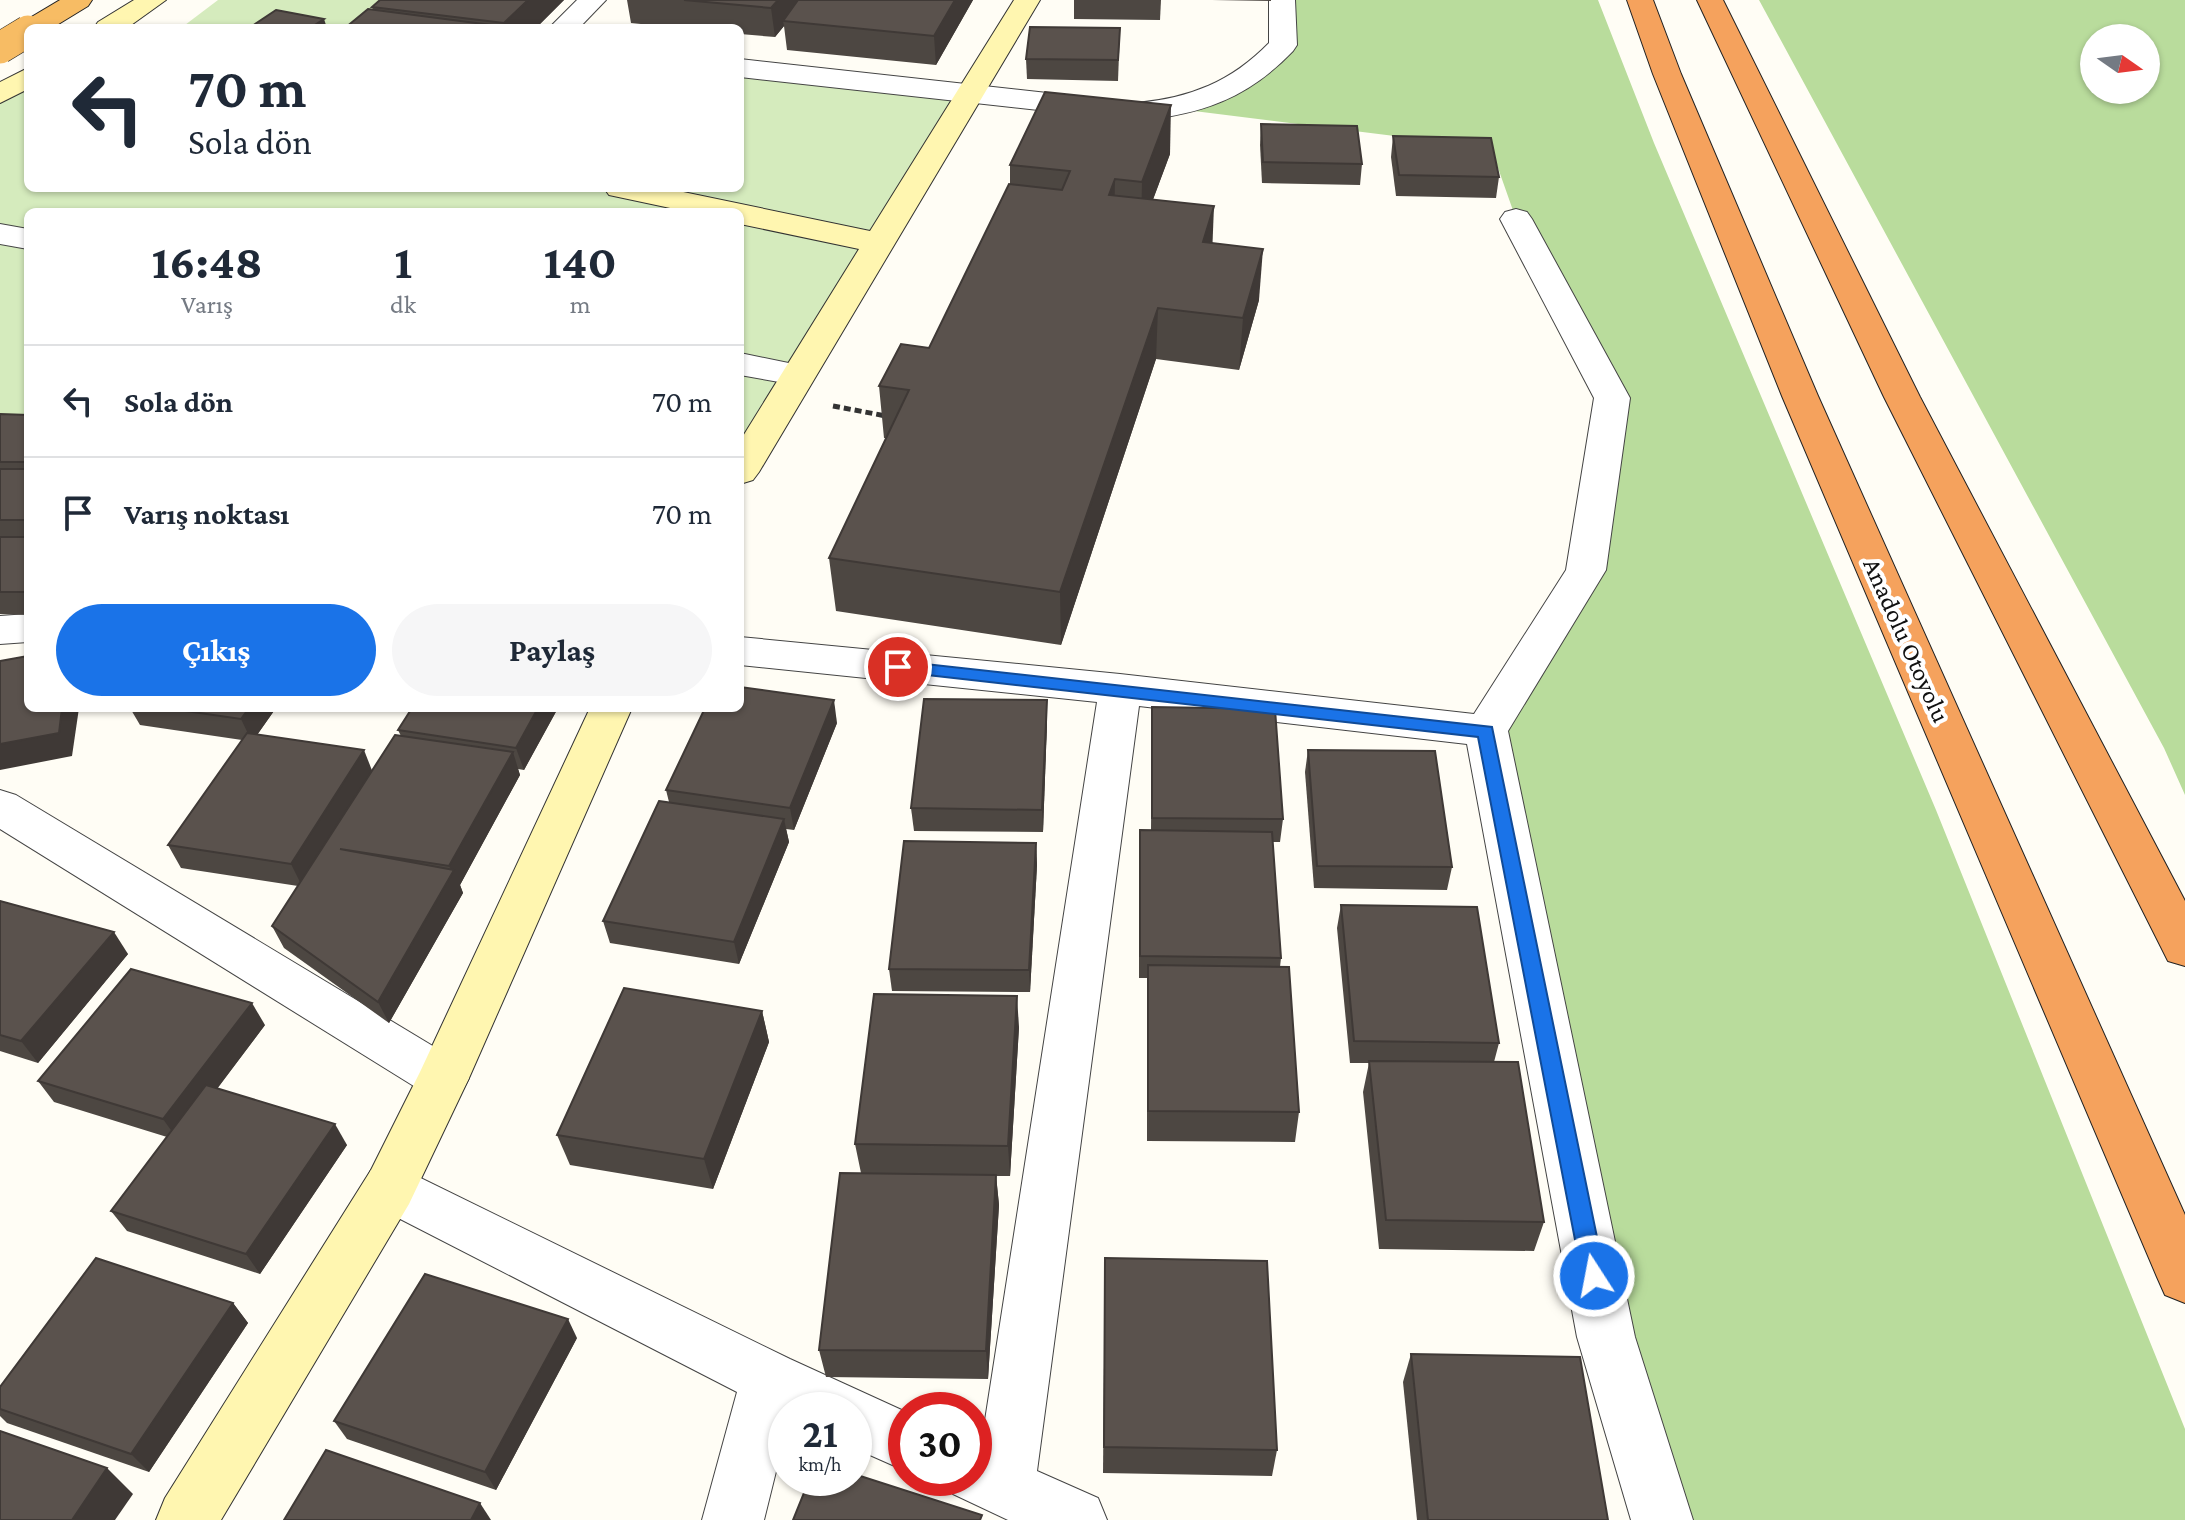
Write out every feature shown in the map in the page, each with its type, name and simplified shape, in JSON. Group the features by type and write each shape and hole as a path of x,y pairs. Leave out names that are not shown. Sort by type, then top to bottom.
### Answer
{"highway":[{"path":"40,24 79,0"},
{"name":"Anadolu Otoyolu","path":"1640,0 1667,74 1800,396 2185,1277"},
{"path":"1710,0 1902,397 2185,947"},
{"path":"0,47 24,33"}],"main road":[{"path":"114,24 153,0"},
{"path":"744,465 796,374 974,92 1027,0"},
{"path":"0,47 24,56"},
{"path":"0,94 24,79"},
{"path":"639,192 714,208"},
{"path":"744,215 879,243"},
{"path":"187,1520 390,1187 443,1078 609,712"}],"street":[{"path":"567,24 593,0"},
{"path":"744,68 1137,112 1178,109 1229,91 1260,71 1283,45 1282,0"},
{"path":"1516,219 1612,398 1586,570 1486,731 1606,1337 1662,1520"},
{"path":"0,234 24,238"},
{"path":"744,365 796,374"},
{"path":"0,630 24,628"},
{"path":"744,651 1120,689 1486,731"},
{"path":"992,1468 1120,689"},
{"path":"0,807 443,1078"},
{"path":"390,1187 798,1392"},
{"path":"733,1520 770,1379"},
{"path":"992,1481 1076,1520"}],"path":[{"path":"832,406 895,417"}],"green space":[{"path":"218,0 384,0 354,24 186,24"},
{"path":"1282,0 1598,0 1654,143 1936,810 2185,1429 2185,1520 1662,1520 1486,731 1586,570 1612,398 1516,219 1491,148 1178,109 1283,45"},
{"path":"1759,0 2185,0 2185,795 2164,748"},
{"path":"744,68 974,92 744,457 744,208 24,208 24,430 0,427 0,94 24,79 24,192 744,192"}],"building":[{"path":"380,0 528,0 504,23 372,7"},
{"path":"684,0 778,0 771,8"},
{"path":"798,0 955,0 934,36 783,21"},
{"path":"368,9 484,24 350,24"},
{"path":"276,10 324,19 316,24 255,24"},
{"path":"1030,27 1120,28 1118,60 1026,59"},
{"path":"1045,92 1171,105 1142,182 1115,179 1109,195 1214,206 1203,242 1263,249 1243,318 1158,308 1060,592 829,558 909,390 879,386 901,344 929,348 1009,184 1062,190 1070,171 1010,165"},
{"path":"1261,124 1357,126 1362,164 1263,162"},
{"path":"1393,136 1491,138 1499,177 1399,175"},
{"path":"0,414 24,415 24,462 0,462"},
{"path":"0,469 24,469 24,520 0,520"},
{"path":"0,537 24,537 24,592 0,592"},
{"path":"24,657 24,712 62,712 59,733 0,744 0,661"},
{"path":"744,688 834,700 790,808 666,790 703,712 744,712"},
{"path":"924,699 1047,700 1042,810 911,808"},
{"path":"1152,707 1275,709 1283,819 1152,818"},
{"path":"193,712 246,712 241,719"},
{"path":"409,712 536,712 516,748 398,730"},
{"path":"247,733 364,750 291,864 168,845"},
{"path":"395,735 513,752 449,866 340,849 454,870 378,1002 272,926"},
{"path":"1308,750 1435,751 1452,867 1317,866"},
{"path":"659,801 784,819 734,942 603,921"},
{"path":"1140,830 1272,832 1281,958 1140,956"},
{"path":"904,841 1036,843 1029,970 889,969"},
{"path":"0,901 114,932 21,1041 0,1035"},
{"path":"1341,905 1477,907 1499,1043 1354,1041"},
{"path":"1148,965 1289,967 1299,1112 1148,1111"},
{"path":"131,969 252,1003 163,1119 38,1081"},
{"path":"624,988 762,1011 704,1159 557,1135"},
{"path":"874,994 1017,996 1008,1146 855,1144"},
{"path":"1369,1061 1518,1062 1544,1222 1386,1220"},
{"path":"206,1085 335,1124 246,1254 111,1211"},
{"path":"840,1173 996,1175 986,1351 819,1350"},
{"path":"96,1258 233,1303 131,1454 0,1409 0,1387"},
{"path":"1105,1258 1267,1261 1277,1450 1104,1447"},
{"path":"425,1274 568,1319 485,1472 334,1421"},
{"path":"1411,1354 1580,1357 1608,1520 1428,1520"},
{"path":"0,1431 107,1468 72,1520 0,1520"},
{"path":"326,1450 480,1503 471,1520 284,1520"},
{"path":"872,1480 888,1485 888,1496 923,1496 982,1515 980,1520 793,1520 803,1496 872,1496"}],"route":[{"path":"898,667 1486,731 1594,1276"}]}
